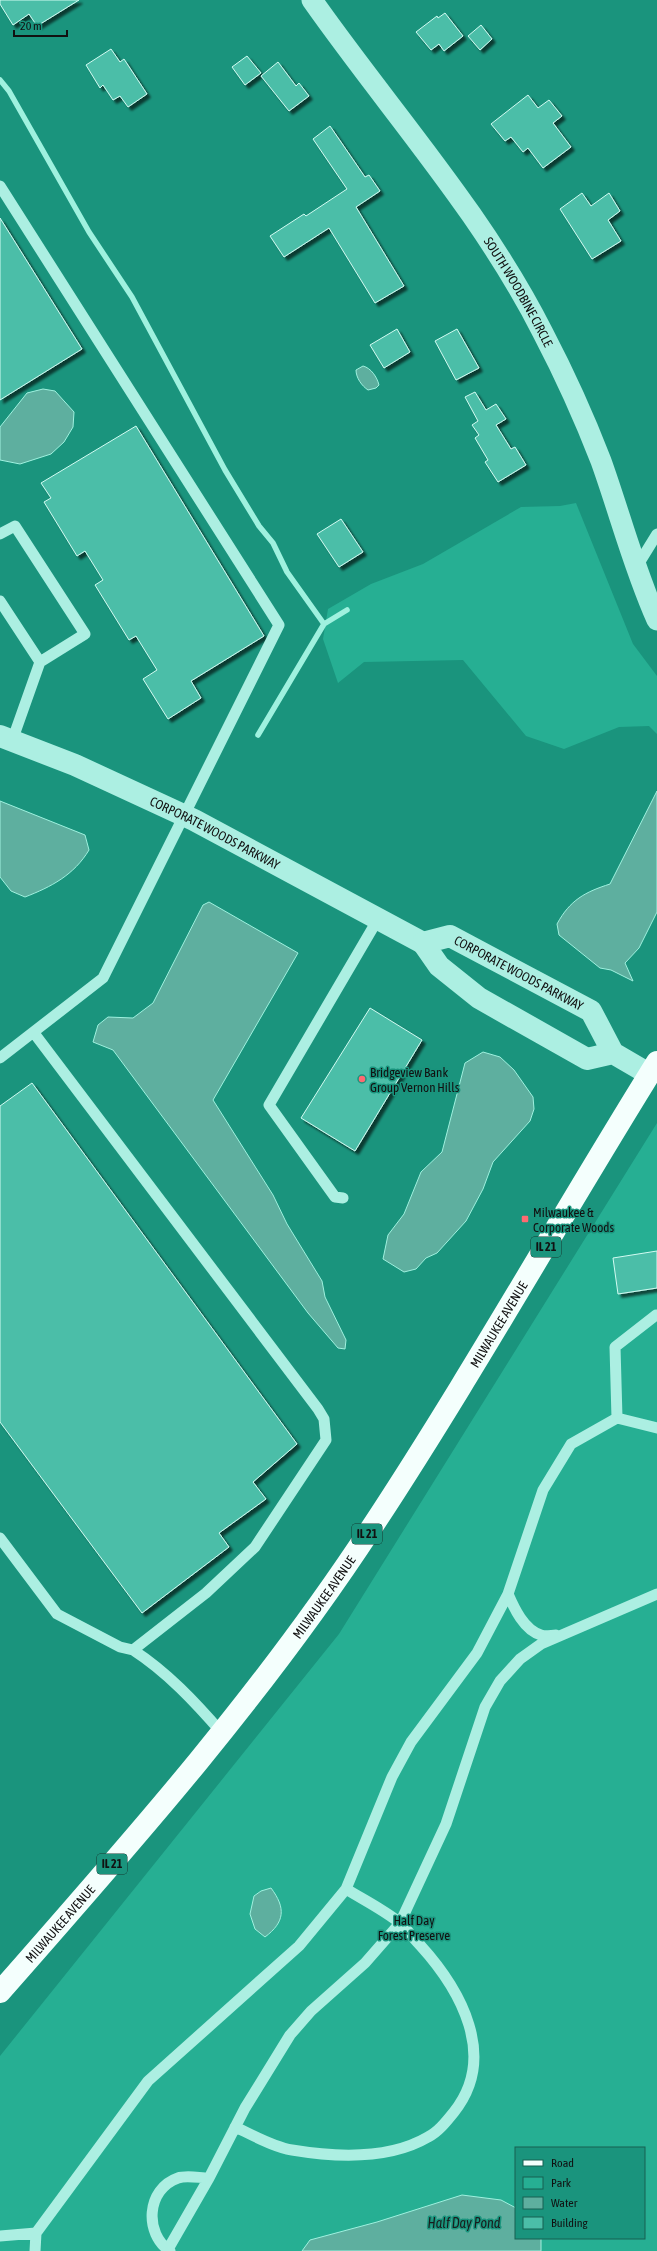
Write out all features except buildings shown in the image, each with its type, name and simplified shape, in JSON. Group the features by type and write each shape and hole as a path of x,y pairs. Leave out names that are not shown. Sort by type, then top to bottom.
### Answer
{"main road":[{"name":"MILWAUKEE AVENUE","path":"0,1992 157,1813 222,1733 308,1619 372,1528 498,1326 653,1068"}],"street":[{"name":"SOUTH WOODBINE CIRCLE","path":"312,0 425,148 492,245 520,290 573,394 601,462 636,569 657,620"},
{"name":"CORPORATE WOODS PARKWAY","path":"6,738 75,765 184,815 424,943 439,966 479,998 587,1059 613,1053 591,1011 450,936 424,943"},
{"path":"613,1053 653,1068"}],"lane":[{"path":"0,186 279,625 103,978 0,1058"},
{"path":"0,534 15,526 85,634 40,662 6,738"},
{"path":"636,569 657,534"},
{"path":"0,601 40,662"},
{"path":"343,1198 335,1197 269,1105 378,919"},
{"path":"34,1033 324,1419 326,1440 255,1548 206,1592 133,1650"},
{"path":"617,1418 615,1347 656,1315"},
{"path":"35,2251 36,2233 148,2081 300,1946 346,1889 389,1783 410,1742 477,1653 508,1594 543,1490 571,1444 617,1418 657,1428"},
{"path":"0,1538 56,1614 120,1647 133,1650 151,1661 193,1700 222,1733"},
{"path":"508,1594 516,1612 541,1636 563,1635"},
{"path":"209,2178 178,2178 162,2188 154,2201 153,2228 157,2240 169,2251 209,2178 245,2108 290,2035 311,2011 365,1963 400,1923 446,1824 485,1707 500,1681 520,1659 541,1644 657,1594"},
{"path":"235,2128 290,2150 368,2154 408,2146 428,2137 444,2125 453,2114 468,2090 473,2071 475,2050 470,2028 458,1997 444,1974 400,1923 346,1889"},
{"path":"0,2236 36,2233"}],"green space":[{"path":"576,503 633,644 657,676 657,734 649,726 619,727 564,749 526,736 463,660 364,662 338,683 323,639 328,609 371,584 423,564 521,507 560,506"},
{"name":"Half Day Forest Preserve","path":"657,1123 657,2251 0,2251 0,2056 339,1634"}],"water":[{"path":"363,366 369,369 377,379 379,385 376,388 368,390 360,382 356,370"},
{"path":"43,389 55,391 74,412 73,427 64,442 51,454 20,464 0,460 0,427 27,393"},
{"path":"657,791 657,912 639,948 625,963 633,981 611,970 600,968 559,935 557,924 567,909 579,898 593,890 610,884"},
{"path":"0,801 85,835 89,850 83,859 69,873 44,889 25,897 11,891 0,877"},
{"path":"209,902 298,953 213,1100 273,1195 287,1224 322,1281 325,1297 346,1340 345,1349 338,1348 308,1313 113,1050 93,1042 98,1025 108,1017 133,1018 153,1003 203,905"},
{"path":"483,1052 500,1057 514,1070 533,1097 534,1109 530,1121 493,1162 483,1189 466,1221 437,1253 426,1258 416,1269 404,1272 383,1259 388,1235 404,1214 421,1172 442,1152 465,1063"},
{"path":"271,1888 279,1902 281,1914 280,1920 276,1926 265,1937 255,1929 250,1914 254,1896 261,1891"},
{"name":"Half Day Pond","path":"462,2195 501,2200 515,2207 515,2239 541,2239 541,2251 302,2251 310,2240 377,2222"}],"waterway":[{"path":"0,80 9,91 89,232 132,297 225,470 259,526 273,543 287,572 324,624"},
{"path":"258,735 324,624 347,610"}],"place":[{"name":"Bridgeview Bank Group Vernon Hills","path":"362,1079"},
{"name":"Milwaukee & Corporate Woods","path":"525,1219"}]}
